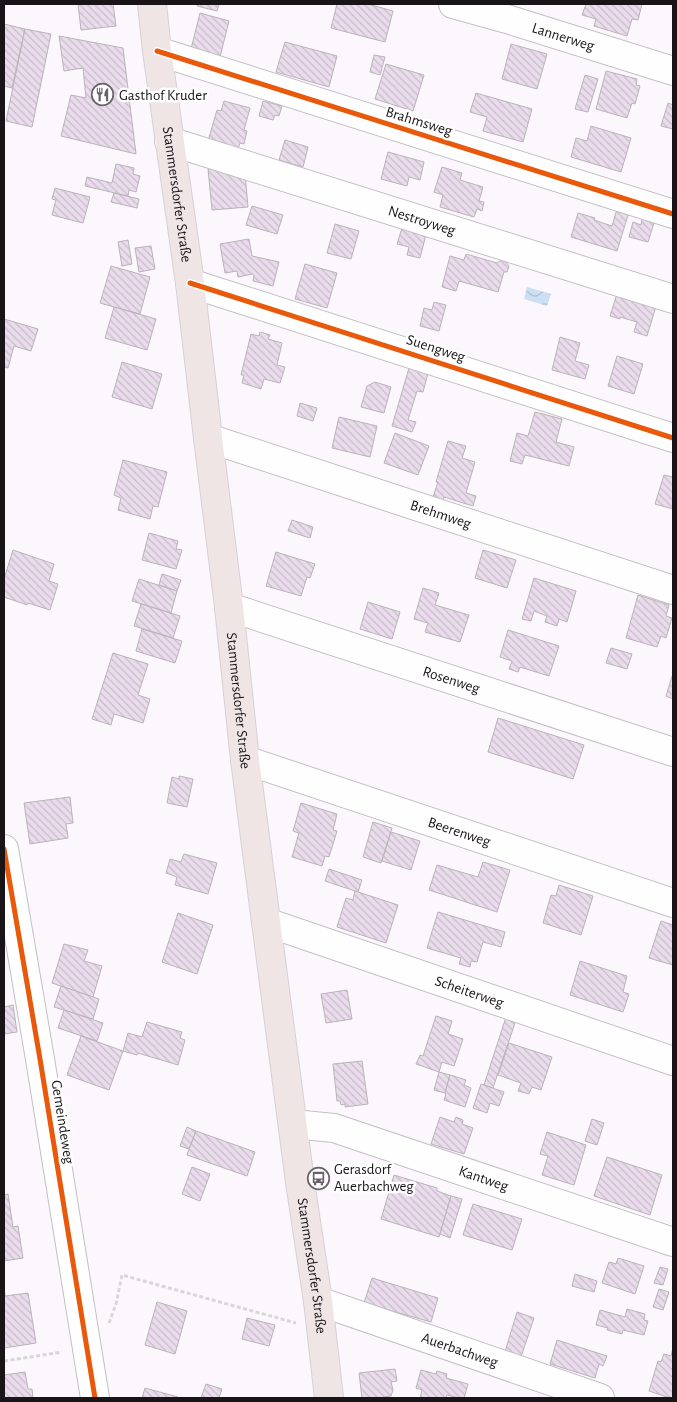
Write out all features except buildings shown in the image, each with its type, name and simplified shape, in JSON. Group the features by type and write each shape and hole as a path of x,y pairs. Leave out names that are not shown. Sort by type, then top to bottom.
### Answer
{"main road":[{"name":"Stammersdorfer Straße","path":"152,4 190,283 229,607 245,760 322,1330 329,1398"}],"street":[{"name":"Lannerweg","path":"453,4 673,71"},
{"name":"Brahmsweg","path":"157,51 673,214"},
{"name":"Nestroyweg","path":"170,141 673,299"},
{"name":"Suengweg","path":"190,283 673,438"},
{"name":"Brehmweg","path":"208,438 673,590"},
{"name":"Rosenweg","path":"229,607 673,752"},
{"name":"Beerenweg","path":"245,760 673,903"},
{"name":"Gemeindeweg","path":"4,850 95,1398"},
{"name":"Scheiterweg","path":"266,922 673,1061"},
{"name":"Kantweg","path":"293,1124 334,1128 673,1242"},
{"name":"Auerbachweg","path":"318,1301 600,1398"}],"path":[{"path":"122,1275 322,1330"},
{"path":"4,1361 86,1349"}],"water":[{"path":"527,287 551,294 547,306 524,299"}],"cycle path":[{"path":"157,51 673,214"},
{"path":"190,283 673,438"},
{"path":"4,849 95,1398"}],"place":[{"name":"Gasthof Kruder","path":"103,95"},
{"name":"Gerasdorf Auerbachweg","path":"318,1178"}]}
